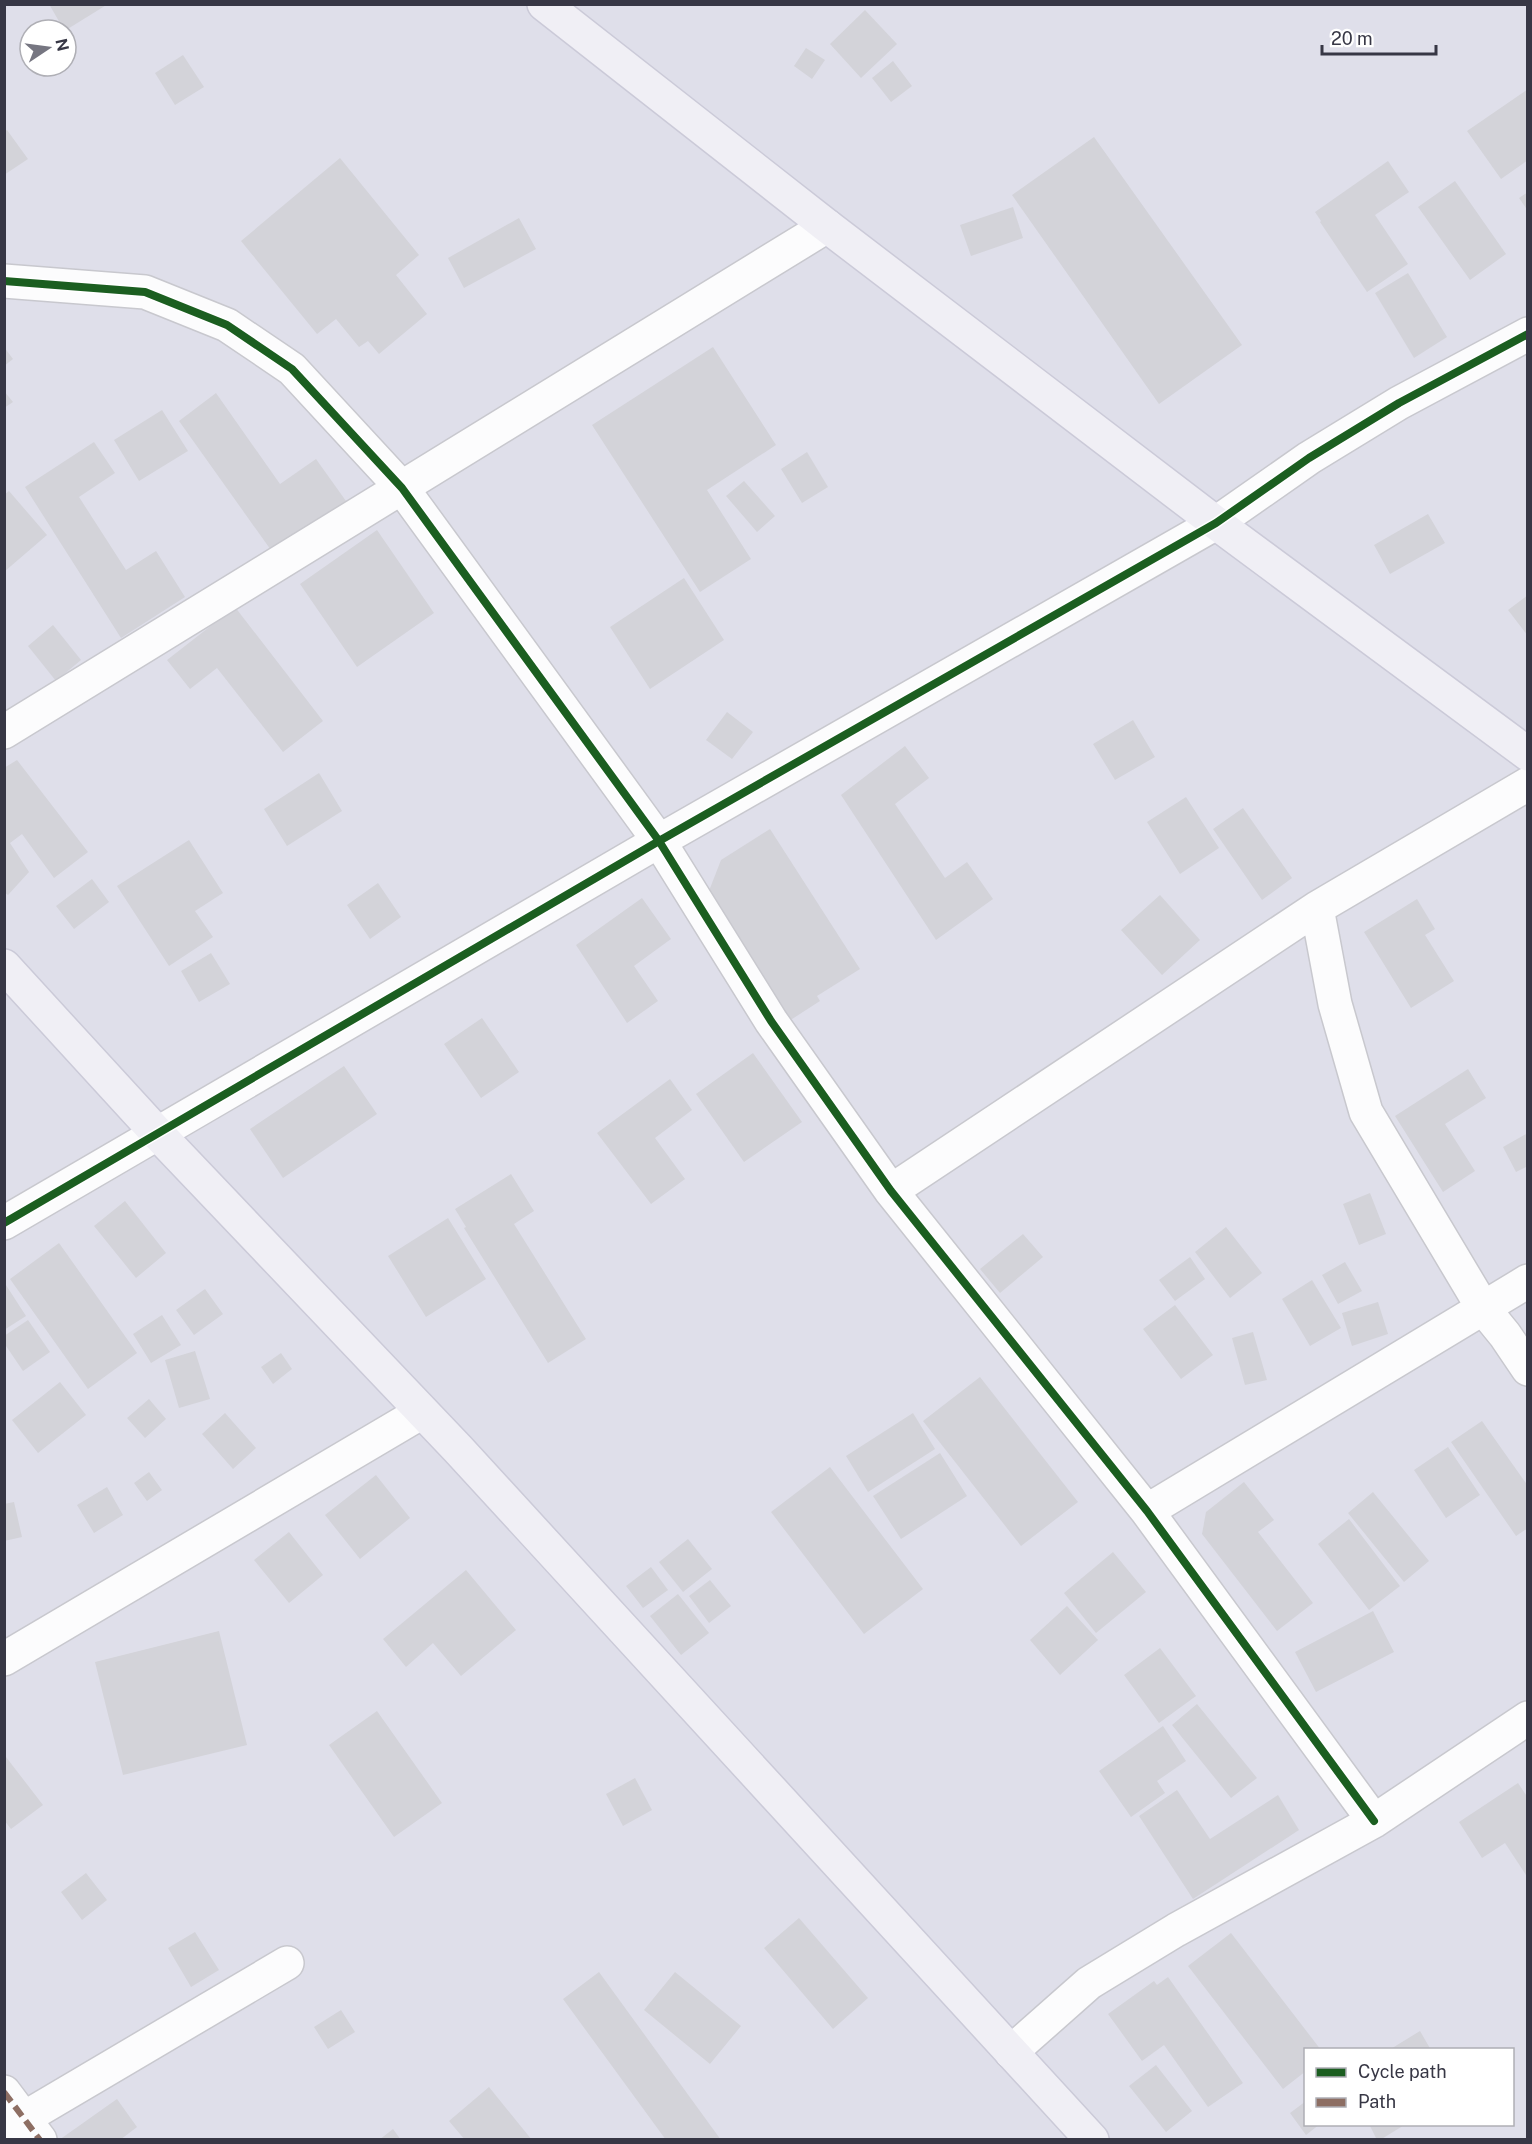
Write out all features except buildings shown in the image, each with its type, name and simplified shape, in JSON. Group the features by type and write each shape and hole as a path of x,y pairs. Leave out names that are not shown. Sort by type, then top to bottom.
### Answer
{"main road":[{"path":"544,4 827,226 1216,523 1527,754"},
{"path":"4,966 158,1134 422,1412 1092,2139"}],"street":[{"path":"4,732 827,226"},
{"path":"4,281 145,292 227,325 292,369 402,488 659,841 771,1021 891,1191 1147,1511 1374,1821"},
{"path":"4,1223 659,841 1216,523 1309,458 1389,409 1527,334"},
{"path":"891,1191 1317,908 1527,784"},
{"path":"1317,908 1335,1004 1366,1112 1483,1308 1505,1335 1527,1369"},
{"path":"1147,1511 1527,1281"},
{"path":"4,1659 422,1412"},
{"path":"1011,2052 1089,1983 1176,1930 1374,1821 1527,1718"},
{"path":"4,2092 23,2129 287,1963"}],"shaded area":[{"path":"5,5 1527,5 1527,2139 5,2139"}],"marked path":[{"path":"4,2092 40,2140"}],"cycle path":[{"path":"4,281 145,292 227,325 292,369 402,488 659,841 771,1021 891,1191 1147,1511 1374,1821"},
{"path":"4,1223 659,841 1216,523 1309,458 1399,403 1528,334"}]}
